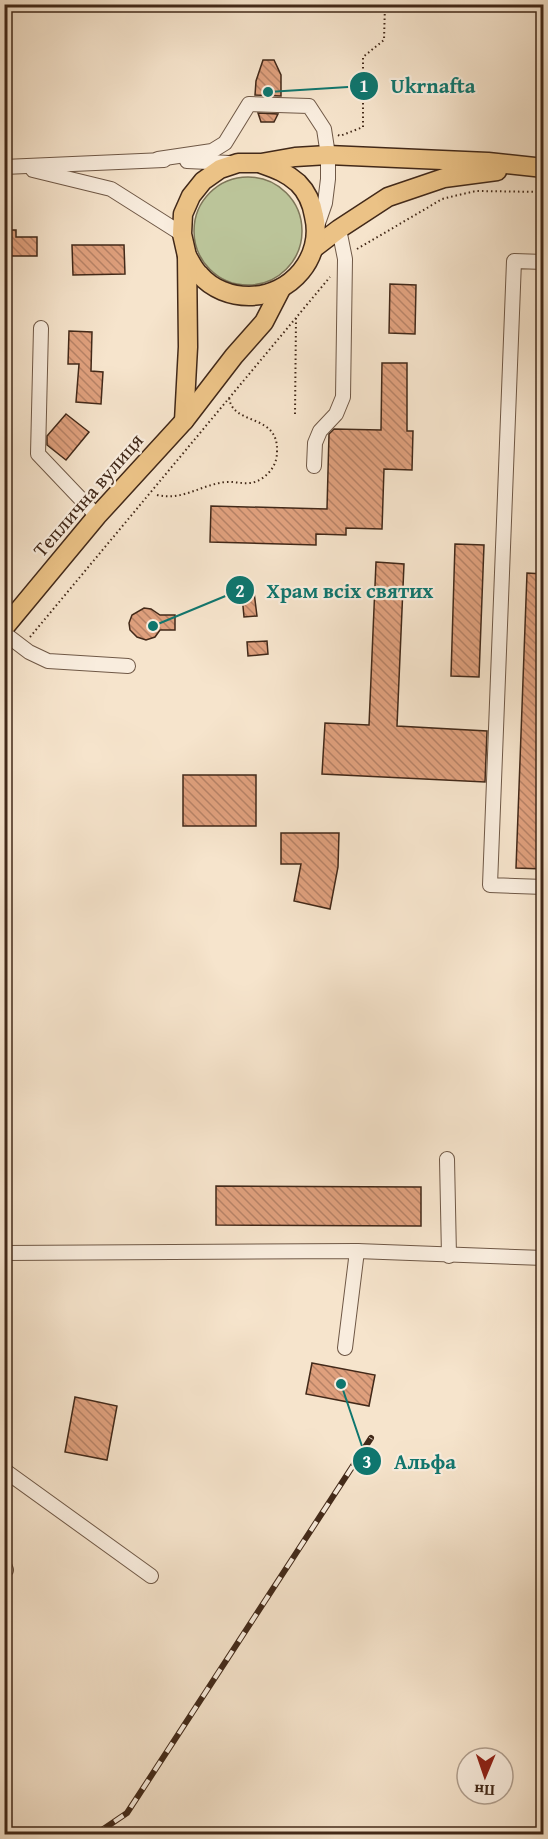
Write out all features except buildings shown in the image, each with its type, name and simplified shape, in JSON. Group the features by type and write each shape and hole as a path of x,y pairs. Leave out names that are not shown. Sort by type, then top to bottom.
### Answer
{"main road":[{"path":"184,421 188,347 187,256 182,234 183,214 197,188 220,169 238,163 261,163 295,157 328,155 488,162 543,168"},
{"path":"187,256 199,275 216,288 237,296 260,296 281,289 294,280 307,266 314,248 317,226 312,204 300,185 282,171 261,163"},
{"path":"314,248 388,197 444,178 494,171 543,168"},
{"name":"Теплична вулиця","path":"7,622 97,516 184,421 234,356 264,322 281,289"}],"street":[{"path":"158,159 212,151 225,143 249,104 309,106 324,129 328,155 325,203 317,226"},
{"path":"10,166 158,159 238,163"},
{"path":"10,166 111,189 182,234"},
{"path":"314,466 315,443 320,431 336,414 343,397 345,259 339,229"},
{"path":"543,262 514,261 490,885 543,887"},
{"path":"41,328 38,454 97,516"},
{"path":"7,622 22,646 37,656 51,661 128,666"},
{"path":"447,1159 449,1256"},
{"path":"345,1348 357,1251"},
{"path":"4,1253 357,1251 543,1258"},
{"path":"4,1470 151,1576"}],"path":[{"path":"324,129 340,136 363,127 363,57 384,40 385,4"},
{"path":"4,667 345,259 362,245 442,199 476,191 543,192"},
{"path":"295,414 296,318"},
{"path":"157,495 181,496 226,482 252,483 267,476 277,454 274,437 264,425 237,413 229,397"}],"green space":[{"path":"248,177 269,181 286,193 298,210 302,231 298,252 286,269 269,281 248,285 227,281 210,269 198,252 194,231 198,210 210,193 227,181"}],"railway":[{"path":"96,1834 127,1813 371,1438"}],"place":[{"name":"Ukrnafta","path":"268,92"},
{"name":"Храм всіх святих","path":"153,626"},
{"name":"Альфа","path":"341,1384"}]}
